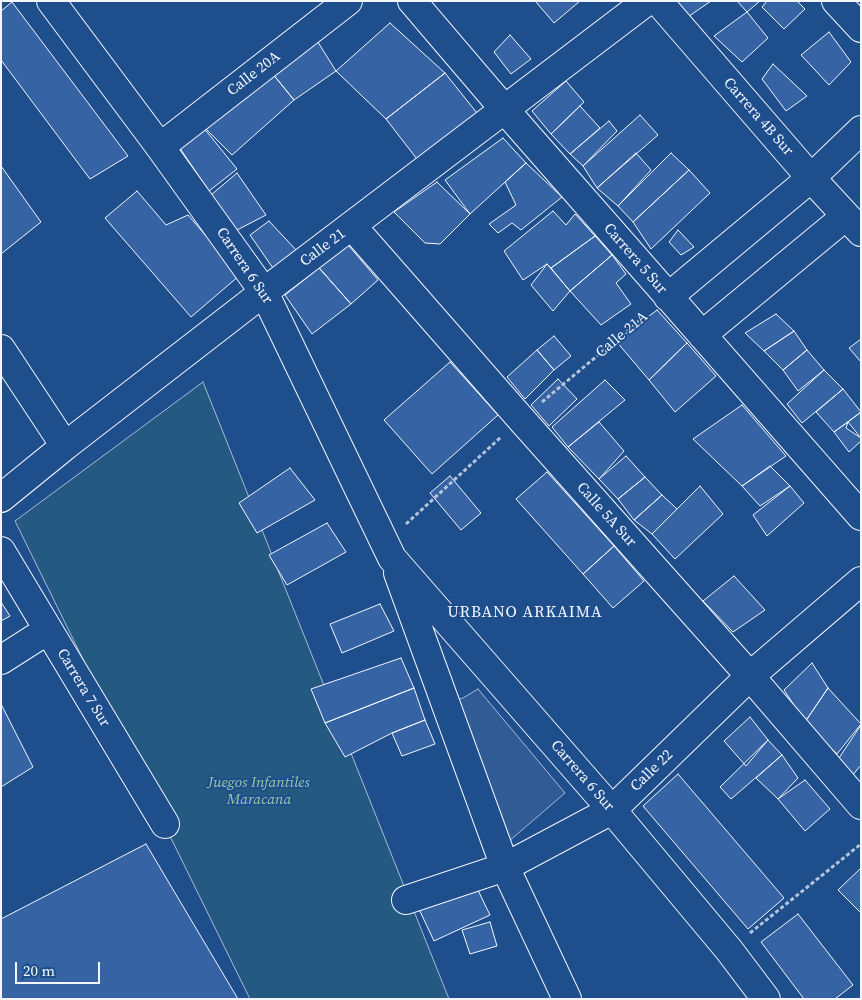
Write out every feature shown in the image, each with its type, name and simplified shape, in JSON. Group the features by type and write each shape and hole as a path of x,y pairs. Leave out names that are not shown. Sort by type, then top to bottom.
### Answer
{"street":[{"name":"Carrera 6 Sur","path":"51,1 160,147 264,292 389,551 505,867 567,999"},
{"name":"Calle 20A","path":"160,147 348,1"},
{"name":"Carrera 5 Sur","path":"412,1 668,297 861,516"},
{"name":"Calle 21","path":"1,498 264,292 647,1"},
{"name":"Carrera 4B Sur","path":"658,1 811,178 854,224"},
{"path":"836,1 861,28"},
{"path":"668,297 811,178 861,130"},
{"path":"702,335 854,224"},
{"name":"Calle 5A Sur","path":"352,226 750,676 861,805"},
{"path":"1,349 65,446"},
{"name":"Carrera 7 Sur","path":"1,551 165,824"},
{"name":"Carrera 6 Sur","path":"389,551 612,810 729,950 766,999"},
{"name":"Calle 22","path":"406,900 505,867 612,810 750,676 861,581"},
{"path":"1,660 48,630"}],"path":[{"name":"Calle 21A","path":"389,551 521,419 668,297"},
{"path":"729,950 861,844"}],"green space":[{"name":"Juegos Infantiles Maracana","path":"203,382 449,999 250,999 15,521"}],"shaded area":[{"path":"478,689 565,793 508,842 450,701 463,698"}],"building":[{"path":"580,1 554,23 536,2"},
{"path":"667,1 711,1 682,21"},
{"path":"737,1 760,1 747,12"},
{"path":"767,1 797,1 805,9 784,29 762,7"},
{"path":"12,2 128,156 90,179 1,60 1,11"},
{"path":"747,12 768,38 742,62 714,36"},
{"path":"390,23 445,73 386,119 336,71"},
{"path":"829,32 851,62 829,85 801,55"},
{"path":"510,35 531,59 511,74 494,52"},
{"path":"316,39 336,71 294,100 272,73"},
{"path":"773,64 807,96 786,111 762,79"},
{"path":"272,73 294,100 232,155 199,122"},
{"path":"445,73 477,113 417,159 386,119"},
{"path":"566,81 584,102 551,134 532,111"},
{"path":"580,106 600,128 570,154 551,134"},
{"path":"640,115 658,135 597,188 583,166"},
{"path":"609,121 617,131 583,166 570,154"},
{"path":"199,122 237,169 209,191 175,141"},
{"path":"503,138 526,163 470,214 445,180"},
{"path":"636,153 651,170 618,206 597,188"},
{"path":"671,153 689,170 633,222 618,206"},
{"path":"526,163 562,197 521,230 512,223 498,233 489,224 516,205 505,182"},
{"path":"1,166 41,222 1,254"},
{"path":"689,170 710,193 651,249 633,222"},
{"path":"237,173 266,215 237,230 211,195"},
{"path":"437,182 470,214 440,244 425,243 394,212"},
{"path":"137,191 166,225 188,215 240,275 191,317 105,218"},
{"path":"553,211 566,225 575,214 595,236 551,268 547,264 523,280 504,251"},
{"path":"269,221 297,251 275,271 250,235"},
{"path":"678,230 694,247 681,255 669,242"},
{"path":"595,236 612,255 570,291 551,268"},
{"path":"343,239 378,280 351,304 315,263"},
{"path":"612,255 626,274 616,283 631,304 601,325 570,291"},
{"path":"547,264 570,291 553,311 531,285"},
{"path":"319,268 351,304 312,334 285,295"},
{"path":"657,310 687,343 649,380 616,341"},
{"path":"776,314 794,331 764,351 745,333"},
{"path":"794,331 807,350 783,370 764,351"},
{"path":"554,336 571,356 554,370 537,350"},
{"path":"861,339 861,362 849,348"},
{"path":"687,343 716,376 675,412 649,380"},
{"path":"537,350 554,370 525,399 507,377"},
{"path":"807,350 824,370 798,391 783,370"},
{"path":"450,362 498,415 432,474 384,420"},
{"path":"824,370 843,389 802,423 787,404"},
{"path":"558,379 577,399 549,426 531,405"},
{"path":"605,380 625,400 568,447 552,427"},
{"path":"843,389 861,412 834,432 816,412"},
{"path":"742,405 786,456 742,486 693,439"},
{"path":"861,412 861,438 848,422"},
{"path":"599,422 624,451 599,479 568,447"},
{"path":"848,422 846,428 861,438 861,441 849,452 834,432"},
{"path":"626,456 645,477 618,499 599,479"},
{"path":"770,466 790,486 760,506 742,486"},
{"path":"290,468 315,500 257,533 239,503"},
{"path":"547,472 614,546 583,574 516,499"},
{"path":"450,476 481,513 461,530 430,493"},
{"path":"645,477 662,495 634,520 618,499"},
{"path":"700,486 723,514 675,559 652,534"},
{"path":"790,486 804,503 767,536 753,515"},
{"path":"662,495 677,509 652,534 634,520"},
{"path":"327,523 346,552 287,585 269,555"},
{"path":"614,546 644,581 613,608 583,574"},
{"path":"734,576 765,610 733,632 703,601"},
{"path":"1,602 10,616 1,621"},
{"path":"380,604 394,631 342,653 330,624"},
{"path":"401,658 414,688 325,723 311,689"},
{"path":"812,663 828,688 805,722 784,690"},
{"path":"414,688 425,720 392,733 345,757 325,723"},
{"path":"828,688 861,724 837,754 805,722"},
{"path":"1,704 33,767 1,787"},
{"path":"750,717 768,740 746,766 724,741"},
{"path":"425,720 435,744 402,756 392,733"},
{"path":"861,725 861,765 851,777 839,758"},
{"path":"768,740 782,755 731,799 720,787"},
{"path":"782,755 798,778 778,799 756,778"},
{"path":"678,774 784,898 748,929 643,806"},
{"path":"805,780 830,809 805,831 778,799"},
{"path":"146,844 238,999 1,999 1,919"},
{"path":"861,868 861,913 838,890"},
{"path":"474,882 490,915 434,941 418,907"},
{"path":"798,914 853,985 835,999 804,999 761,942"},
{"path":"490,922 497,946 470,954 462,930"}],"district":[{"name":"URBANO ARKAIMA","path":"525,613"}]}
